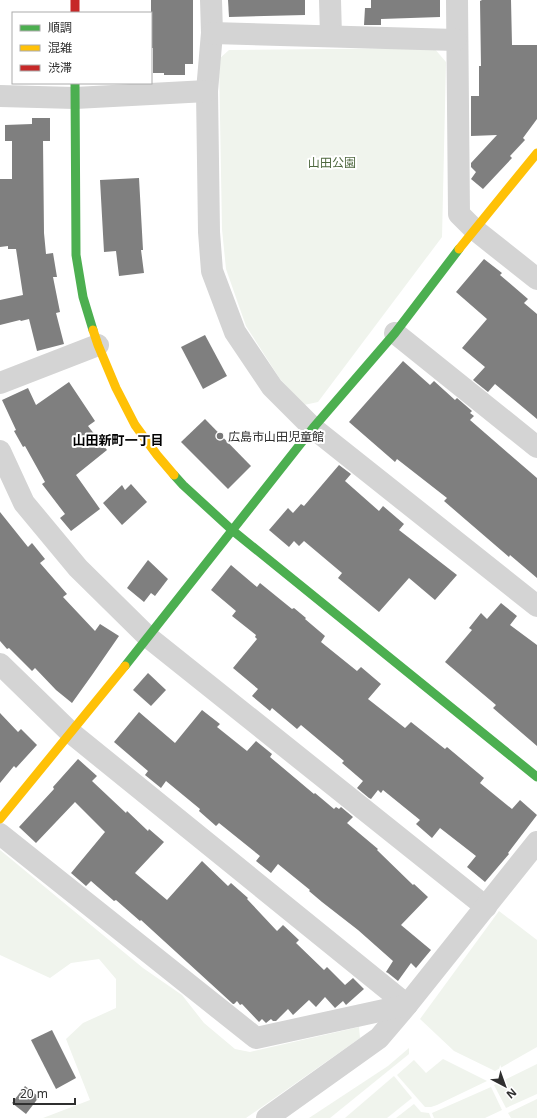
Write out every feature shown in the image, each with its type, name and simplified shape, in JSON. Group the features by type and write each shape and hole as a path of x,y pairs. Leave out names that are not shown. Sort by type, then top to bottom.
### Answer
{"street":[{"path":"75,0 75,12"},
{"path":"211,0 212,33 207,92 209,232 212,271 235,332 272,387 313,428 537,606"},
{"path":"330,0 331,36"},
{"path":"456,0 459,214 474,229 537,279"},
{"path":"212,33 456,40"},
{"path":"0,96 75,90 207,92"},
{"path":"75,90 76,255 83,297 98,344 116,388 135,424 152,449 183,485 232,530 537,777"},
{"path":"0,819 148,637 313,428 395,333 474,229 537,153"},
{"path":"395,333 537,448"},
{"path":"0,383 98,344"},
{"path":"0,451 24,503 78,568 148,637 486,907"},
{"path":"0,664 70,732 407,1005"},
{"path":"0,834 256,1038 407,1005"},
{"path":"267,1118 380,1038 537,842"}],"green space":[{"name":"山田公園","path":"434,48 446,62 442,237 318,402 304,405 280,379 246,326 226,269 222,229 219,59 229,50"},
{"path":"0,850 143,968 182,995 204,1023 235,1049 250,1052 359,1027 360,1038 246,1118 43,1118 90,1100 66,1039 83,1023 116,1008 116,979 99,959 71,963 50,978 0,955"},
{"path":"499,911 537,940 537,1047 495,1071 454,1051 420,1019"},
{"path":"409,1048 409,1054 330,1118 309,1118 388,1066"},
{"path":"443,1059 487,1081 437,1105 425,1107 397,1075 414,1060 426,1073"},
{"path":"537,1064 537,1094 506,1108 494,1085"},
{"path":"394,1076 412,1098 387,1118 345,1118"},
{"path":"491,1087 502,1110 485,1118 434,1118 432,1113"},
{"path":"537,1099 537,1118 511,1118 508,1113"},
{"path":"414,1104 421,1112 429,1113 431,1118 396,1118"}],"building":[{"path":"151,0 193,0 193,64 185,64 185,75 164,75 164,73 153,73"},
{"path":"228,0 305,0 305,15 229,17"},
{"path":"371,0 440,0 440,17 381,19 381,25 364,25 365,8 371,8"},
{"path":"511,0 512,45 537,45 537,119 523,138 525,140 510,156 512,158 483,189 471,179 476,172 471,167 471,163 497,135 471,136 471,96 479,96 479,66 481,66 480,1"},
{"path":"32,118 50,118 50,141 43,141 44,233 46,254 53,253 57,277 53,277 60,312 56,313 64,344 37,351 29,319 0,325 0,300 23,295 16,249 8,249 8,246 0,247 0,179 12,179 12,141 5,141 5,125 32,124"},
{"path":"139,178 143,250 141,250 144,273 119,276 116,251 104,252 100,180"},
{"path":"484,259 502,273 500,275 528,299 524,303 537,314 537,419 495,384 488,392 473,380 485,367 462,348 487,319 456,292"},
{"path":"205,335 227,376 203,389 181,347"},
{"path":"403,361 430,385 434,381 455,400 457,398 472,411 470,413 474,416 470,420 537,478 537,578 510,555 509,557 444,501 447,498 397,459 395,462 349,422"},
{"path":"69,382 95,421 88,426 107,450 76,475 100,509 71,531 60,518 65,514 42,484 45,482 25,446 23,447 14,431 16,430 2,400 28,388 36,405"},
{"path":"205,419 251,466 228,489 181,442"},
{"path":"339,465 351,474 345,481 379,511 383,506 404,524 399,530 457,575 435,600 409,578 379,612 338,578 342,573 304,541 299,546 294,541 289,547 269,530 288,508 293,513 301,504 304,506"},
{"path":"131,484 147,502 122,525 103,503 122,485 125,490"},
{"path":"0,512 28,547 32,543 45,559 40,563 67,594 63,597 95,631 100,624 119,636 72,703 56,690 35,668 32,671 0,641"},
{"path":"148,560 168,579 155,596 151,593 144,602 127,588"},
{"path":"231,565 257,587 260,583 292,609 294,608 325,636 321,642 357,671 361,667 381,684 368,699 405,728 411,722 445,749 447,747 484,778 480,783 512,809 520,800 537,815 508,853 509,854 485,882 467,867 476,856 440,828 432,838 416,824 420,820 383,790 381,793 378,790 371,799 369,798 357,788 363,781 342,763 344,761 301,725 297,729 272,708 270,711 252,696 258,689 233,668 257,639 255,637 256,635 232,616 236,611 211,590"},
{"path":"501,603 517,616 510,625 537,645 537,746 493,708 496,705 445,662 472,630 469,628 481,613 487,619"},
{"path":"148,673 166,690 151,706 133,690"},
{"path":"202,710 220,724 217,727 247,751 256,741 272,754 270,757 314,794 315,793 334,809 336,807 339,809 341,807 353,817 347,823 378,849 377,850 413,885 414,884 428,897 401,925 431,950 416,968 411,963 398,981 386,972 393,961 358,930 322,902 309,891 310,890 278,864 271,873 256,861 260,856 219,823 216,826 199,811 200,809 166,781 161,788 145,775 148,771 114,742 139,712 175,743"},
{"path":"0,713 18,732 21,729 37,745 16,768 14,766 0,783"},
{"path":"78,759 97,776 92,781 126,813 127,811 148,831 149,829 164,842 135,873 167,900 202,861 228,886 231,883 248,898 247,899 277,931 283,925 299,940 296,943 324,970 327,967 345,985 353,978 364,989 346,1005 343,1001 335,1008 325,997 316,1007 309,1000 293,1015 288,1009 276,1021 271,1019 266,1023 262,1019 259,1022 242,1004 240,1005 237,1001 233,1004 141,920 140,921 116,900 114,901 91,881 86,886 71,873 105,832 75,802 36,843 19,827 54,789 53,787"},
{"path":"52,1030 76,1078 56,1089 31,1040"},
{"path":"25,1086 39,1097 26,1114 12,1103"}],"traffic: fast":[{"path":"75,84 76,255 83,297 93,330"},
{"path":"125,666 313,428 395,333 459,249"},
{"path":"174,475 232,530 537,777"}],"traffic: slow":[{"path":"459,249 537,153"},
{"path":"93,330 116,388 135,425 174,475"},
{"path":"0,819 125,666"}],"traffic: jam":[{"path":"75,0 75,12"}],"place":[{"name":"広島市山田児童館","path":"220,436"}],"district":[{"name":"山田新町一丁目","path":"118,440"}]}
